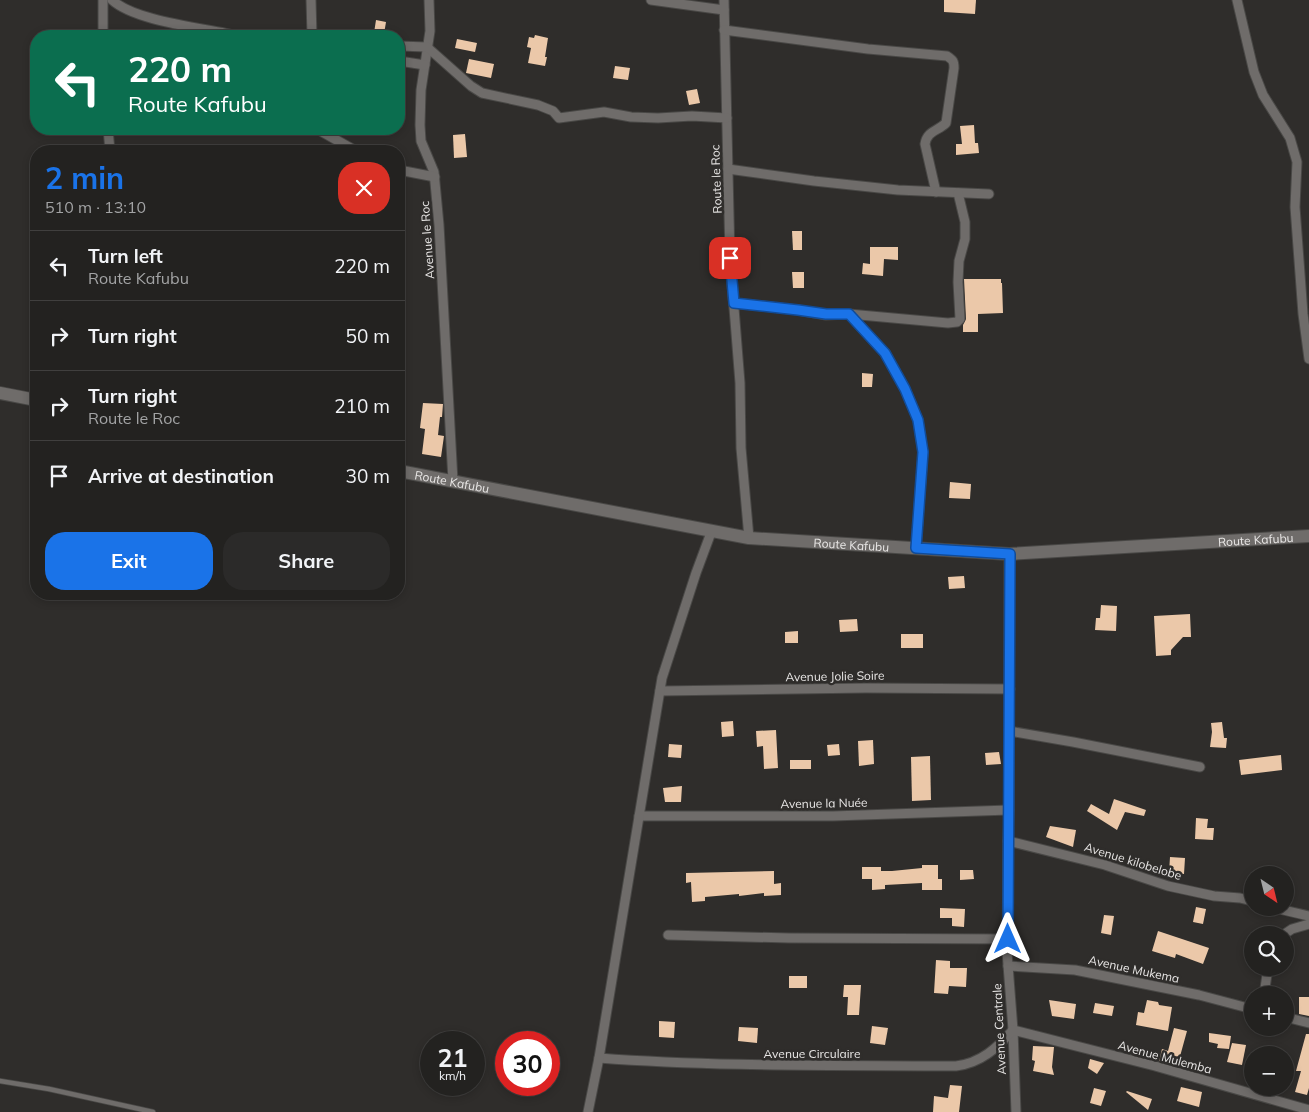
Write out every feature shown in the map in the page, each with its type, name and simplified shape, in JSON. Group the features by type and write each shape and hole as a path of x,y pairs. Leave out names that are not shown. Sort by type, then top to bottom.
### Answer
{"main road":[{"path":"0,393 30,399"},
{"name":"Route Kafubu","path":"405,472 749,538 1010,554 1309,536"}],"street":[{"path":"103,0 103,30"},
{"path":"112,0 129,10 180,25 206,30"},
{"path":"311,0 312,30"},
{"name":"Avenue le Roc","path":"429,0 430,31 421,90 420,125 421,141 435,177 453,481"},
{"path":"651,0 724,10"},
{"name":"Route le Roc","path":"724,0 730,258 740,383 741,448 749,538"},
{"path":"1237,0 1254,72 1263,95 1290,138 1298,162 1295,207 1303,314 1309,359"},
{"path":"180,25 183,30"},
{"path":"724,30 868,49 947,56 952,59 954,68 946,123 929,134 925,144 936,192"},
{"path":"405,46 427,47 471,86 482,93 538,105 553,111 559,118 604,112 631,117 692,116 726,118"},
{"path":"405,62 424,65"},
{"path":"329,135 346,145"},
{"path":"728,169 898,190 989,194"},
{"path":"405,171 435,177"},
{"path":"734,303 826,314 849,314 948,323 957,322 960,319 959,261 965,239 965,222 958,193"},
{"path":"849,314 885,353 905,389 918,420 923,452 916,548"},
{"path":"588,1112 599,1058 662,678 696,572 712,530"},
{"name":"Avenue Centrale","path":"1010,554 1008,966 1014,1030 1016,1112"},
{"name":"Avenue Jolie Soire","path":"660,691 866,688 1010,689"},
{"path":"1009,731 1200,767"},
{"name":"Avenue la Nuée","path":"639,816 833,816 1010,810"},
{"name":"Avenue kilobelobe","path":"1008,840 1104,865 1168,886 1214,896 1244,899"},
{"path":"1294,912 1309,916"},
{"path":"1294,928 1309,924"},
{"path":"668,935 789,938 1008,939"},
{"name":"Avenue Mukema","path":"1008,966 1075,970 1190,993 1244,1007"},
{"path":"1294,1019 1309,1023"},
{"name":"Avenue Circulaire","path":"599,1058 670,1063 742,1065 956,1066 966,1065 984,1057 996,1049 1014,1030"},
{"name":"Avenue Mulemba","path":"1014,1030 1155,1066 1309,1110"}],"lane":[{"path":"0,1081 49,1089 153,1112"}],"building":[{"path":"944,0 976,0 975,14 944,12"},
{"path":"376,20 386,22 385,30 374,30"},
{"path":"535,35 548,38 545,66 528,63 531,48 527,47 529,37 534,38"},
{"path":"457,39 477,43 475,52 455,48"},
{"path":"469,59 494,64 491,78 466,73"},
{"path":"615,66 630,68 628,80 613,78"},
{"path":"697,89 700,103 689,105 686,91"},
{"path":"974,125 975,143 978,143 979,153 956,155 956,144 962,144 960,126"},
{"path":"465,134 467,157 454,158 453,135"},
{"path":"792,231 802,231 802,250 793,250"},
{"path":"870,247 898,247 898,260 884,259 883,276 862,274 863,263 870,264"},
{"path":"792,272 804,272 804,288 793,288"},
{"path":"964,279 1001,279 1003,313 978,314 978,332 963,332 963,325 966,319"},
{"path":"862,373 873,374 872,387 862,387"},
{"path":"423,403 443,404 438,435 444,436 441,457 422,454 425,429 420,428"},
{"path":"950,482 971,484 970,499 949,498"},
{"path":"964,576 965,588 949,589 948,577"},
{"path":"1101,605 1117,606 1116,631 1095,630 1096,618 1100,618"},
{"path":"1190,614 1191,637 1183,637 1171,650 1171,655 1156,656 1154,616"},
{"path":"857,619 858,631 840,632 839,620"},
{"path":"798,631 798,643 785,643 785,632"},
{"path":"901,634 923,634 923,648 901,648"},
{"path":"733,721 734,736 722,737 721,722"},
{"path":"1222,722 1224,738 1227,738 1226,748 1210,747 1211,723"},
{"path":"776,730 778,768 764,769 763,746 757,747 756,731"},
{"path":"873,740 874,764 859,766 858,741"},
{"path":"669,744 682,745 681,758 668,757"},
{"path":"839,744 840,755 828,756 827,745"},
{"path":"999,752 1001,764 986,765 985,753"},
{"path":"1281,755 1282,770 1241,775 1239,760"},
{"path":"930,756 931,800 912,801 911,757"},
{"path":"790,760 811,760 811,769 790,769"},
{"path":"682,786 681,802 665,802 663,788"},
{"path":"1114,799 1146,810 1144,816 1125,812 1117,830 1087,811 1091,804 1109,814"},
{"path":"1196,818 1208,819 1207,828 1214,828 1213,840 1195,839"},
{"path":"1050,826 1076,830 1073,847 1046,837"},
{"path":"1170,857 1185,858 1184,874 1169,873"},
{"path":"922,865 938,865 938,879 942,879 942,890 922,890 922,883 885,885 885,889 872,890 872,879 862,879 862,867 881,867 881,871 892,871 922,868"},
{"path":"960,870 973,870 974,879 960,880"},
{"path":"774,871 774,884 781,883 781,895 764,896 764,893 739,896 739,894 705,897 705,901 692,902 691,882 686,883 686,873"},
{"path":"1196,907 1206,909 1203,924 1193,922"},
{"path":"940,908 965,909 964,927 952,926 952,918 940,918"},
{"path":"1104,915 1114,916 1111,935 1101,933"},
{"path":"1158,931 1209,948 1203,964 1176,954 1175,958 1152,951"},
{"path":"936,960 950,961 950,968 967,968 966,987 949,986 948,994 934,993"},
{"path":"789,976 807,976 807,988 789,988"},
{"path":"844,985 861,985 859,1015 847,1015 848,997 843,997"},
{"path":"1299,997 1309,997 1309,1016 1299,1014"},
{"path":"1049,1000 1076,1004 1074,1019 1052,1016"},
{"path":"1147,1000 1158,1002 1159,1005 1172,1007 1168,1031 1136,1025 1138,1012 1144,1013"},
{"path":"1095,1003 1114,1006 1112,1016 1093,1013"},
{"path":"659,1021 675,1022 674,1038 659,1037"},
{"path":"872,1026 888,1028 885,1045 870,1043"},
{"path":"739,1027 758,1028 757,1043 738,1041"},
{"path":"1174,1028 1187,1031 1179,1060 1172,1064 1159,1061 1162,1049 1168,1051"},
{"path":"1209,1033 1231,1036 1229,1049 1217,1048 1218,1044 1209,1042"},
{"path":"1306,1034 1309,1034 1309,1088 1307,1095 1295,1092 1301,1071 1296,1071"},
{"path":"1232,1043 1246,1045 1244,1046 1242,1065 1227,1062"},
{"path":"1033,1046 1054,1047 1052,1067 1054,1075 1033,1071 1035,1061 1032,1060"},
{"path":"1090,1059 1104,1063 1097,1074 1088,1068"},
{"path":"950,1085 962,1086 959,1112 933,1112 934,1096 948,1098"},
{"path":"1181,1087 1202,1092 1199,1107 1177,1101"},
{"path":"1094,1088 1106,1091 1101,1106 1090,1103"},
{"path":"1126,1092 1152,1099 1148,1110"}],"route":[{"path":"730,258 734,303 826,314 849,314 885,353 905,389 918,420 923,452 916,548 1010,554 1008,939"}]}
